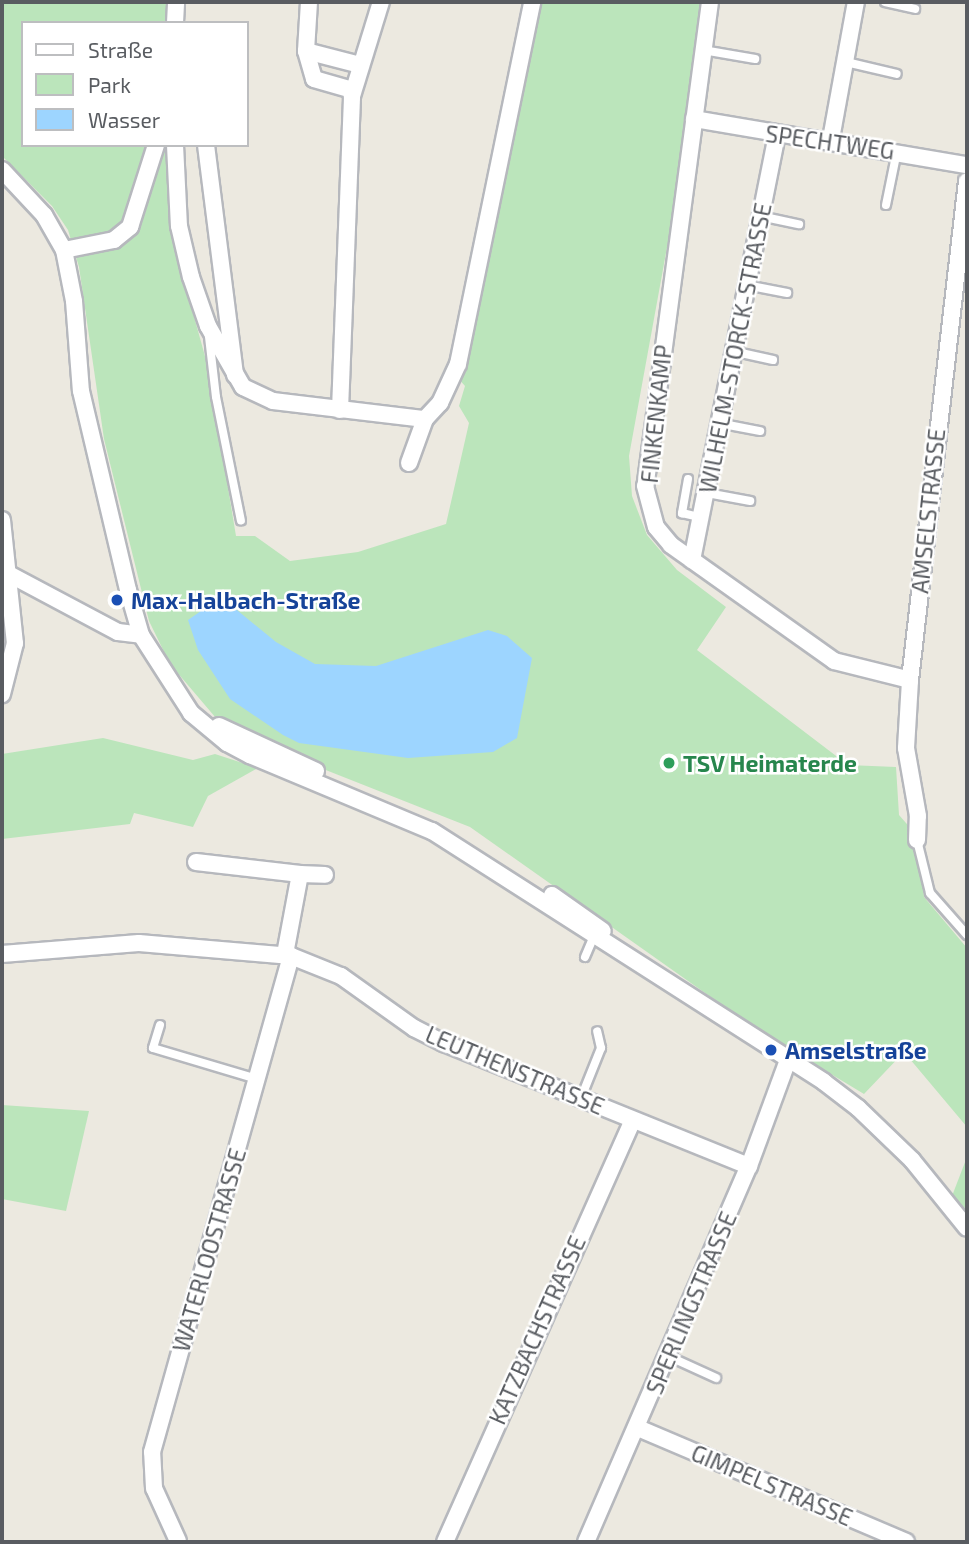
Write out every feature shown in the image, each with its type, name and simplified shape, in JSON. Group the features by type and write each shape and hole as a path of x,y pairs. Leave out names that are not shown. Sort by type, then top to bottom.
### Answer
{"street":[{"path":"175,21 176,2"},
{"path":"309,2 306,51 314,79 352,90"},
{"path":"340,410 346,330 352,90 381,2"},
{"path":"409,463 425,419 440,403 458,364 533,2"},
{"name":"FINKENKAMP","path":"710,2 645,486 656,527 692,560 834,661 910,680"},
{"path":"831,139 856,2"},
{"path":"306,51 360,65"},
{"name":"SPECHTWEG","path":"694,119 821,143 831,139 967,165"},
{"name":"WILHELM-STORCK-STRASSE","path":"692,560 777,136"},
{"path":"64,250 114,240 131,227 155,147"},
{"path":"175,147 183,246 208,326 234,377 253,396 340,410 425,419"},
{"path":"206,147 237,366 234,377"},
{"path":"2,170 44,215 64,250 75,301 82,391 141,635 191,713 227,743 432,831 505,874 594,936 788,1060 858,1108 912,1160 967,1228"},
{"name":"AMSELSTRASSE","path":"917,840 918,816 906,748 910,680 966,191"},
{"path":"2,520 15,643 2,694"},
{"path":"6,572 118,632 141,635"},
{"path":"179,694 232,734 434,823 508,866 698,1002"},
{"path":"196,862 326,875"},
{"name":"WATERLOOSTRASSE","path":"179,1542 155,1488 152,1452 257,1079 288,955 300,874"},
{"name":"LEUTHENSTRASSE","path":"2,954 139,943 288,955 341,976 414,1028 444,1043 749,1166"},
{"name":"SPERLINGSTRASSE","path":"586,1542 638,1428 749,1166 788,1060"},
{"name":"KATZBACHSTRASSE","path":"446,1542 633,1119"},
{"name":"GIMPELSTRASSE","path":"638,1428 906,1542"}],"lane":[{"path":"885,2 915,9"},
{"path":"703,50 755,59"},
{"path":"846,62 897,74"},
{"path":"886,205 897,151"},
{"path":"760,216 799,224"},
{"path":"746,285 788,293"},
{"path":"208,326 207,349 241,521"},
{"path":"732,351 773,360"},
{"path":"718,423 760,431"},
{"path":"688,479 682,513 702,517"},
{"path":"707,493 750,501"},
{"path":"917,840 930,893 967,934"},
{"path":"584,957 594,936"},
{"path":"160,1025 153,1048 257,1079"},
{"path":"581,1098 601,1048 597,1031"},
{"path":"668,1356 716,1378"}],"green space":[{"path":"172,2 171,21 21,21 21,147 169,147 175,248 208,367 236,536 255,536 290,561 358,552 446,524 469,423 459,406 465,386 457,377 540,2 701,2 680,176 629,456 632,496 647,535 677,570 726,607 697,650 848,765 896,767 899,815 920,839 924,897 967,948 967,1127 904,1052 864,1094 756,1029 470,827 227,731 170,664 149,621 104,439 79,267 68,230 52,206 2,156 2,4"},
{"path":"103,738 193,760 215,754 258,768 208,796 193,827 134,813 130,824 2,839 2,754"},
{"path":"2,1105 89,1111 66,1211 2,1199"},
{"path":"967,1157 967,1210 952,1196"}],"water":[{"path":"221,597 276,642 315,664 376,666 488,630 507,636 532,658 517,738 493,752 408,758 299,743 230,699 198,650 188,620"}],"place":[{"name":"Max-Halbach-Straße","path":"117,600"},
{"name":"TSV Heimaterde","path":"669,763"},
{"name":"Amselstraße","path":"771,1050"}]}
